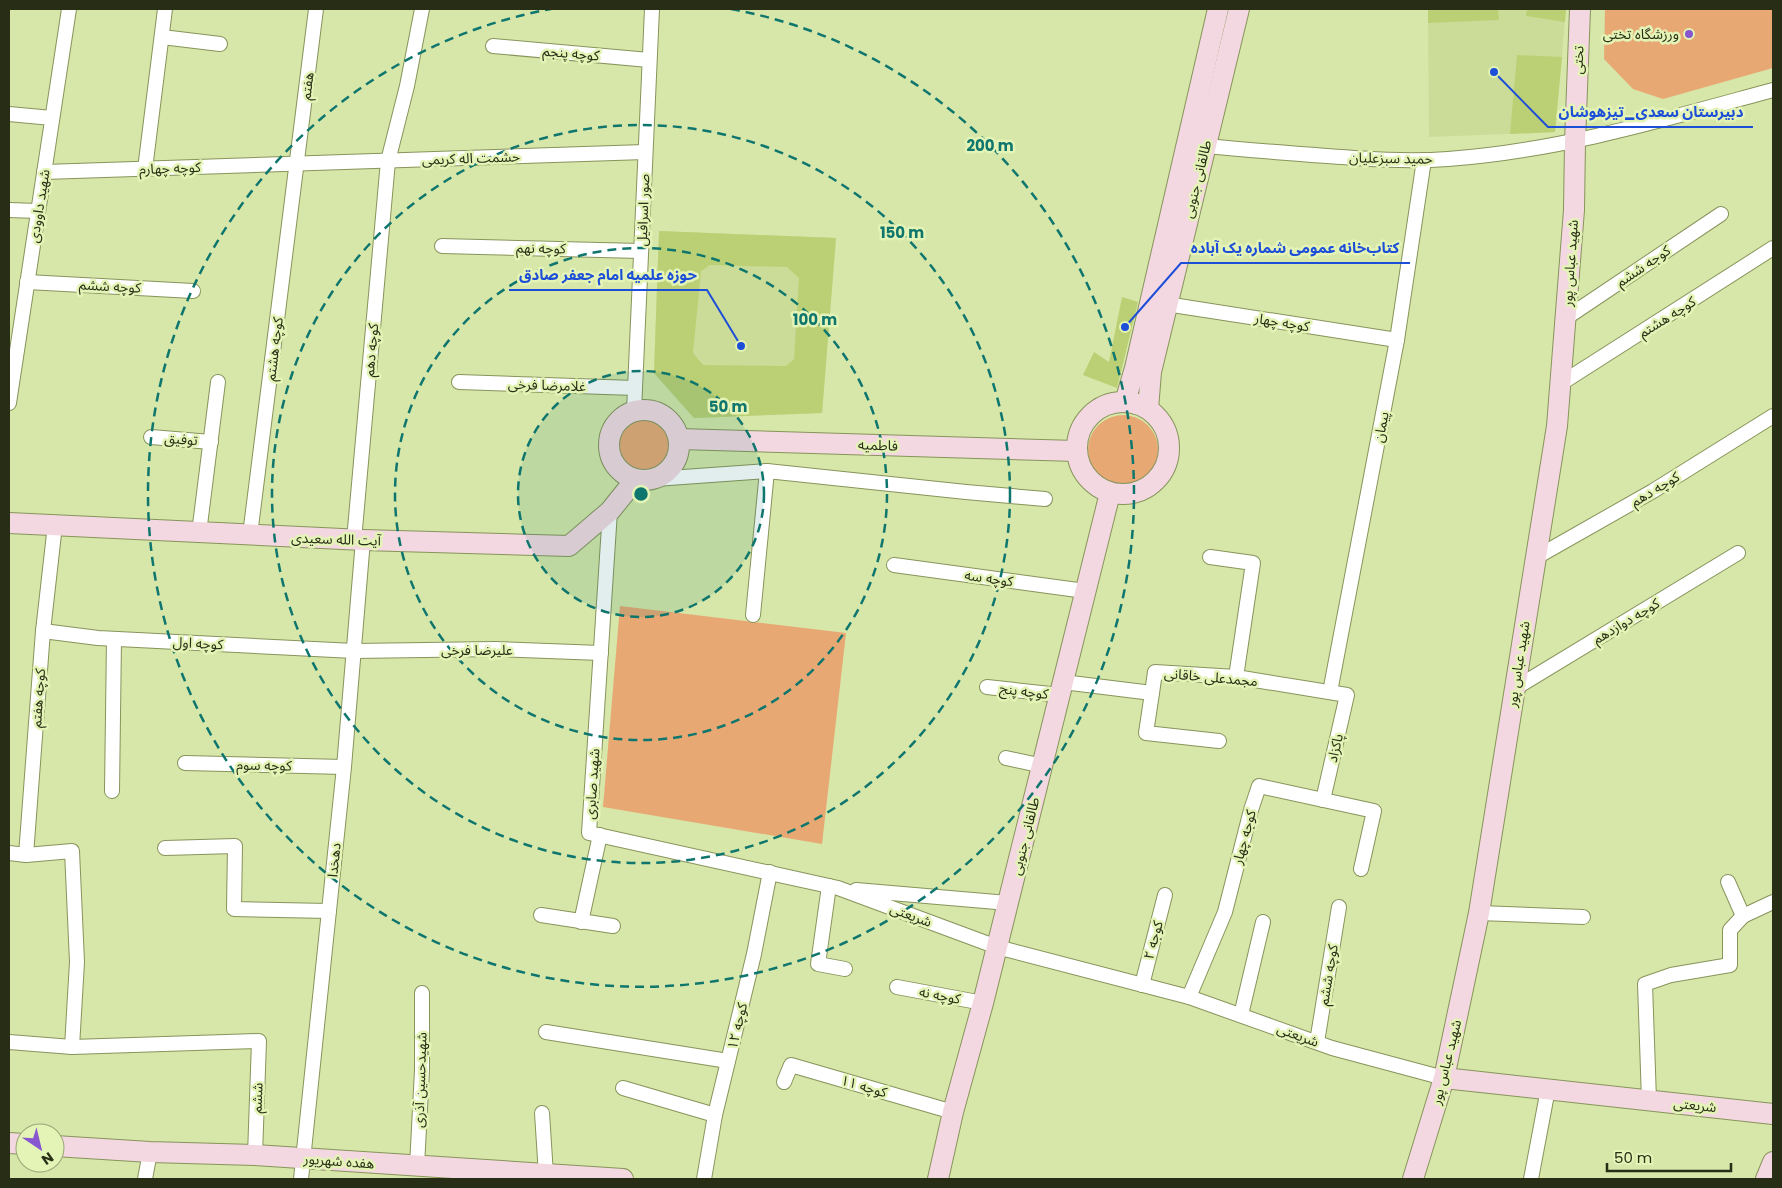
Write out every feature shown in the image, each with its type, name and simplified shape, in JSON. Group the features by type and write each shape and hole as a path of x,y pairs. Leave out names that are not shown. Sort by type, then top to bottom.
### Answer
{"street":[{"name":"شهید داوودی","path":"9,403 69,9"},
{"path":"145,169 166,9"},
{"name":"هفتم","path":"297,164 316,9"},
{"path":"388,161 407,86 422,9"},
{"name":"صور اسرافیل","path":"634,411 652,9"},
{"name":"طالقانی جنوبی","path":"1125,402 1218,9"},
{"name":"طالقانی جنوبی","path":"1148,409 1151,372 1166,304 1239,9"},
{"name":"تختی","path":"1575,142 1580,9"},
{"path":"162,37 220,44"},
{"name":"کوچه پنجم","path":"493,46 649,60"},
{"name":"حمید سبزعلیان","path":"1206,146 1389,161 1508,153 1575,142 1773,90"},
{"path":"9,114 52,118"},
{"name":"شهید عباس پور","path":"1413,1179 1444,1078 1479,914 1557,426 1574,210 1575,142"},
{"name":"حشمت اله کریمی","path":"297,164 645,152"},
{"name":"پیمان","path":"1330,692 1397,340 1424,160"},
{"name":"کوچه دهم","path":"358,540 388,161"},
{"name":"کوچه چهارم","path":"44,172 297,164"},
{"name":"کوچه هشتم","path":"250,535 297,164"},
{"path":"9,210 38,212"},
{"name":"کوجه ششم","path":"1566,318 1721,214"},
{"name":"کوچه نهم","path":"442,246 641,251"},
{"name":"کوچه هشتم","path":"1560,384 1773,248"},
{"name":"کوچه ششم","path":"27,282 193,291"},
{"name":"کوچه چهار","path":"1166,304 1397,340"},
{"path":"199,533 218,382"},
{"name":"غلامرضا فرخی","path":"459,382 635,388"},
{"path":"1125,402 1137,404 1148,409 1159,419 1168,438 1168,460 1162,474 1152,484 1139,492 1125,495 1110,493 1097,487 1086,477 1079,465 1076,450 1078,435 1085,422 1096,411 1110,404 1125,402"},
{"path":"645,479 664,475 674,463 679,449 679,439 675,428 667,419 652,411 634,411 624,416 615,424 608,446 616,468 625,475 645,479 767,471 1046,499"},
{"name":"کوچه دهم","path":"1535,558 1653,492 1773,416"},
{"name":"توفیق","path":"151,437 211,442"},
{"name":"فاطمیه","path":"679,439 1076,450"},
{"path":"753,615 767,471"},
{"name":"آیت الله سعیدی","path":"9,523 358,540 569,546 645,479"},
{"name":"طالقانی جنوبی","path":"938,1179 953,1112 983,1003 1110,493"},
{"name":"شهید صابری","path":"610,511 589,833 833,887"},
{"name":"کوچه هفتم","path":"26,854 43,631 55,525"},
{"name":"دهخدا","path":"301,1179 344,767 354,651 358,540"},
{"name":"کوچه دوازدهم","path":"1514,689 1738,553"},
{"path":"1210,557 1253,563 1236,677"},
{"name":"کوچه سه","path":"894,565 1085,592"},
{"name":"کوچه اول","path":"43,631 114,639 354,651"},
{"path":"112,791 114,639"},
{"name":"علیرضا فرخی","path":"354,651 496,649 601,653"},
{"name":"مجمدعلی خاقانی","path":"1061,689 1152,693 1155,672 1236,677 1347,695"},
{"name":"کوچه پنج","path":"987,687 1061,689"},
{"path":"1152,693 1146,733 1219,741"},
{"name":"پاکزاد","path":"1323,800 1347,695"},
{"path":"1006,758 1043,766"},
{"name":"کوچه سوم","path":"185,763 344,767"},
{"name":"کوجه چهار","path":"1189,997 1224,912 1259,786 1374,811 1361,870"},
{"path":"582,922 600,835"},
{"path":"165,848 235,846 234,909 329,911"},
{"path":"9,853 26,854 72,851 76,962 72,1047 9,1042"},
{"name":"کوچه ۱۲","path":"704,1179 715,1115 754,954 770,872"},
{"path":"1728,882 1743,916"},
{"path":"845,969 818,964 833,887 1008,903"},
{"name":"شریعتی","path":"833,887 997,947 1189,997 1317,1042 1444,1078 1773,1114"},
{"name":"کوجه ۲","path":"1142,985 1165,895"},
{"path":"1649,1100 1645,984 1671,975 1730,965 1730,930 1743,916 1773,902"},
{"name":"کوچه ششم","path":"1317,1042 1339,907"},
{"path":"1479,914 1583,917"},
{"path":"541,915 613,926"},
{"path":"1241,1015 1263,922"},
{"name":"کوچه نه","path":"897,987 983,1003"},
{"name":"شهیدحسین آذری","path":"409,1170 422,1070 422,993"},
{"path":"546,1032 728,1061"},
{"name":"ششم","path":"72,1047 259,1041 256,1155"},
{"name":"کوچه ۱۱","path":"784,1082 791,1066 953,1112"},
{"path":"623,1088 715,1115"},
{"path":"1531,1179 1548,1089"},
{"path":"542,1113 546,1175"},
{"name":"هفده شهریور","path":"65,1147 150,1152 256,1155 409,1170 623,1179"},
{"path":"145,1179 150,1152"},
{"path":"1766,1179 1773,1162"}],"shaded area":[{"path":"1428,9 1566,9 1555,132 1429,137"},
{"name":"ورزشگاه تختی","path":"1605,9 1773,9 1773,68 1663,99 1633,89 1604,59"},
{"path":"659,231 836,238 822,413 694,418 654,373"},
{"path":"1130,415 1143,421 1152,430 1156,436 1158,450 1156,464 1148,475 1137,483 1116,485 1109,483 1098,475 1090,464 1088,443 1090,436 1098,425 1109,417"},
{"path":"639,420 649,420 662,427 669,440 669,450 662,463 649,470 639,470 630,466 623,459 619,450 619,440 623,431 630,424"},
{"path":"620,606 846,633 822,844 603,807"}],"building":[{"path":"1428,9 1498,9 1499,20 1428,23"},
{"path":"1527,9 1566,9 1565,22 1526,16"},
{"path":"1517,55 1562,57 1555,132 1510,134"},
{"path":"659,231 836,238 822,413 694,418 654,373","holes":["710,265 787,267 799,278 794,359 786,366 703,365 693,353 701,271"]},
{"path":"1122,297 1138,302 1117,388 1083,375 1094,352 1109,362"}],"place":[{"name":"ورزشگاه تختی","path":"1689,34"},
{"name":"دبیرستان سعدی_تیزهوشان","path":"1494,72"},
{"name":"کتاب‌خانه عمومی شماره یک آباده","path":"1125,327"},
{"name":"حوزه علمیه امام جعفر صادق","path":"741,346"}]}
